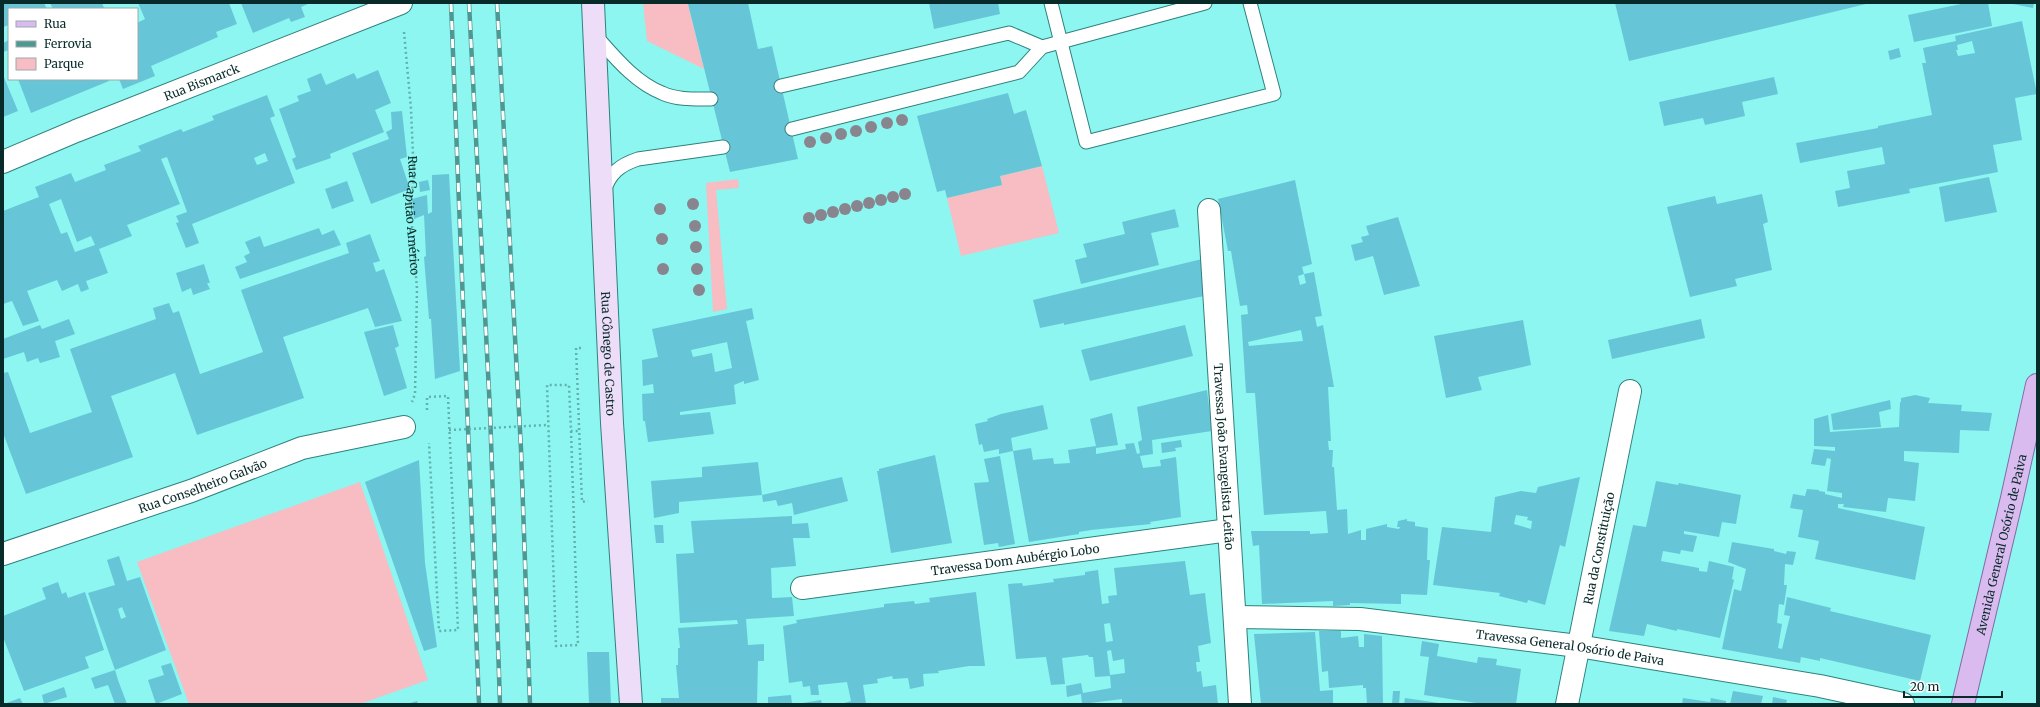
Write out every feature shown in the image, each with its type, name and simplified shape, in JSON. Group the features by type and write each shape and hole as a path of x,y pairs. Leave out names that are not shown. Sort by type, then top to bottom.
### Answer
{"main road":[{"name":"Rua Cônego de Castro","path":"593,3 612,423 631,704"},
{"name":"Avenida General Osório de Paiva","path":"1963,704 2037,385"}],"street":[{"name":"Rua Bismarck","path":"3,162 76,131 401,3"},
{"name":"Travessa João Evangelista Leitão","path":"1209,210 1240,704"},
{"name":"Rua da Constituição","path":"1567,704 1630,391"},
{"name":"Rua Conselheiro Galvão","path":"3,554 191,491 302,448 404,427"},
{"name":"Travessa Dom Aubérgio Lobo","path":"802,588 1229,530"},
{"name":"Travessa General Osório de Paiva","path":"1235,617 1360,619 1578,646 1820,686 1903,704"}],"lane":[{"path":"1051,3 1086,142 1274,94 1250,3"},
{"path":"792,129 1019,72 1042,47 1205,3"},
{"path":"594,33 620,63 641,81 662,93 683,98 711,99"},
{"path":"781,86 1008,33 1042,47"},
{"path":"601,198 607,182 615,171 626,163 638,159 723,147"}],"path":[{"name":"Rua Capitão Américo","path":"401,3 411,109 414,178 410,202 417,289 415,394 404,427"},
{"path":"576,348 582,502"},
{"path":"569,384 578,645 556,646 548,425 547,385 569,384"},
{"path":"427,413 427,397 448,396 458,630 439,631 429,446"},
{"path":"450,430 548,425"},
{"path":"571,431 579,431"}],"green space":[{"path":"643,3 693,3 688,4 704,69 647,41"},
{"path":"1042,166 1059,233 961,256 947,198 1002,185 1000,176"},
{"path":"738,179 739,188 716,190 727,309 713,312 706,183"},
{"path":"360,482 428,680 360,704 189,704 137,562"}],"building":[{"path":"3,3 44,3 46,8 8,8 8,25 3,27"},
{"path":"50,3 102,3 104,8 52,8"},
{"path":"138,3 229,3 237,24 216,32 218,37 151,66 155,76 123,89 119,80 138,80 138,22 145,19"},
{"path":"241,3 310,3 301,7 305,17 291,22 289,18 253,33"},
{"path":"748,3 758,49 772,46 798,159 730,172 688,4"},
{"path":"929,3 998,3 1000,14 934,29"},
{"path":"1615,3 1865,3 1866,4 1629,61"},
{"path":"1966,3 1988,3 1992,26 1914,42 1908,15"},
{"path":"2008,3 2034,3 2033,8"},
{"path":"2022,21 2037,94 2015,98 2022,140 1993,145 1998,172 1909,189 1910,193 1838,207 1835,191 1850,188 1847,171 1885,164 1882,147 1800,163 1796,143 1878,128 1878,126 1932,115 1922,63 1926,63 1923,48 1956,41 1955,36","holes":["1972,41 1975,53 1958,56 1956,50 1958,50 1957,45"]},
{"path":"8,40 8,50 3,52 3,43"},
{"path":"1899,48 1901,57 1890,60 1888,51"},
{"path":"378,70 391,103 375,110 384,132 330,154 331,158 296,170 292,159 296,157 279,109 299,101 297,96 311,91 307,79 321,73 326,85 354,73 357,79"},
{"path":"3,75 18,111 3,117"},
{"path":"1774,77 1778,94 1742,102 1745,116 1705,125 1703,118 1664,126 1659,102"},
{"path":"18,80 109,81 31,113"},
{"path":"1008,93 1014,114 1026,110 1042,166 1000,176 1002,185 947,198 945,190 937,192 917,116"},
{"path":"267,95 275,116 270,118 295,183 192,224 199,243 186,248 176,223 179,222 176,216 187,212 167,157 161,159 180,204 127,225 132,236 99,249 108,273 86,281 89,289 81,292 78,284 62,291 57,280 27,291 39,321 23,326 12,301 3,304 3,211 39,197 35,187 71,173 75,182 106,170 104,165 141,151 138,146 181,129 183,132 214,120 212,116","holes":["265,153 268,161 257,165 254,158","61,199 77,242 91,236 95,245 75,252 67,232 61,234 49,204"]},
{"path":"402,111 407,157 400,159 410,189 371,204 352,153 389,139 386,132 392,129 391,112"},
{"path":"449,174 460,371 435,379 431,319 429,319 424,257 426,256 424,215 414,219 412,199 427,195 428,214 432,212 432,175"},
{"path":"1989,177 1997,212 1945,222 1939,187"},
{"path":"428,180 430,190 420,192 419,182"},
{"path":"1295,180 1312,264 1302,267 1304,274 1314,272 1322,316 1315,317 1317,327 1323,325 1334,387 1328,387 1331,441 1328,441 1329,450 1333,450 1332,467 1334,467 1337,510 1347,509 1348,534 1361,530 1361,540 1366,540 1366,529 1387,524 1387,527 1399,529 1400,527 1397,527 1398,521 1407,519 1407,521 1415,522 1415,526 1428,528 1427,560 1430,560 1427,595 1401,594 1401,604 1350,603 1350,605 1333,606 1333,601 1262,604 1259,545 1253,546 1251,531 1310,531 1310,534 1328,533 1326,511 1264,515 1255,393 1246,393 1241,315 1248,314 1247,305 1240,306 1231,251 1228,251 1218,199","holes":["1304,274 1306,283 1300,285 1298,276","1301,330 1303,341 1249,346 1248,342"]},
{"path":"347,181 354,201 332,209 325,189"},
{"path":"1762,194 1768,222 1763,224 1772,270 1735,279 1737,286 1690,297 1667,207 1715,196 1717,204"},
{"path":"1175,209 1179,227 1151,233 1159,265 1081,284 1075,260 1087,257 1083,244 1125,234 1122,222"},
{"path":"1398,217 1420,286 1384,295 1373,256 1355,261 1351,245 1363,242 1361,237 1369,235 1366,226"},
{"path":"319,228 322,235 334,230 341,245 240,279 235,267 247,262 244,256 250,253 245,242 260,236 264,247"},
{"path":"370,234 380,261 373,263 376,272 384,269 402,321 375,327 368,308 283,337 304,398 197,435 175,373 111,396 133,457 26,494 3,433 3,373 8,372 30,433 92,412 70,349 156,319 153,308 169,303 173,313 179,311 200,374 263,352 241,290 349,253 346,243"},
{"path":"1202,259 1209,295 1064,325 1064,323 1040,328 1033,300"},
{"path":"204,264 210,283 207,283 210,289 193,295 191,288 182,292 176,273"},
{"path":"752,308 754,319 746,321 759,380 744,384 744,381 734,385 736,404 680,412 680,415 710,412 714,434 648,442 645,421 643,421 642,394 654,393 653,384 643,386 642,360 658,357 652,329","holes":["727,342 732,368 715,372 712,353 693,357 691,350"]},
{"path":"69,319 75,334 55,341 60,357 40,363 38,358 27,362 24,352 3,359 3,339 40,325 42,329"},
{"path":"1701,319 1705,338 1612,359 1608,340"},
{"path":"1523,320 1531,365 1478,377 1482,390 1446,398 1434,336"},
{"path":"393,325 399,346 395,348 407,388 384,396 364,332"},
{"path":"1185,325 1193,356 1090,381 1081,350"},
{"path":"1207,390 1212,431 1152,440 1153,454 1140,456 1143,468 1161,466 1160,460 1176,457 1181,517 1150,522 1151,524 1091,530 1079,532 1079,534 1029,542 1013,451 1031,448 1033,460 1053,458 1054,464 1070,463 1068,450 1096,446 1090,419 1112,413 1118,445 1096,448 1096,454 1126,449 1125,444 1134,443 1137,454 1140,453 1138,442 1142,440 1137,407"},
{"path":"1915,395 1930,398 1928,403 1962,405 1961,411 1992,413 1989,431 1960,430 1959,453 1904,451 1904,461 1919,463 1915,501 1888,498 1886,512 1843,507 1844,504 1838,504 1838,508 1925,527 1915,580 1815,559 1819,541 1798,537 1803,510 1790,508 1793,494 1805,496 1807,489 1819,490 1825,492 1825,494 1842,498 1842,493 1827,491 1831,459 1827,458 1825,466 1811,464 1814,449 1835,451 1835,447 1814,446 1814,419 1828,415 1830,432 1899,427 1901,398"},
{"path":"1890,400 1891,409 1879,412 1881,427 1833,430 1831,414"},
{"path":"1043,405 1048,429 1011,438 1013,451 999,454 999,449 984,452 982,444 979,445 975,424 988,421 987,419 1001,414"},
{"path":"1181,440 1182,447 1175,448 1176,451 1162,453 1161,443"},
{"path":"935,455 952,543 891,553 877,471 879,471 879,469"},
{"path":"1000,456 1015,544 999,547 998,543 984,545 974,483 989,482 984,459"},
{"path":"419,460 425,563 437,647 424,651 365,482"},
{"path":"758,462 762,495 679,502 679,513 654,518 651,481 702,477 702,467"},
{"path":"842,477 848,501 794,515 792,503 778,506 776,500 763,502 762,495"},
{"path":"1580,477 1565,547 1560,545 1545,605 1528,600 1527,603 1499,596 1500,593 1433,585 1442,527 1491,532 1495,497 1521,491 1536,493 1538,487","holes":["1516,515 1528,517 1527,520 1532,521 1531,529 1514,524"]},
{"path":"1656,481 1678,485 1679,483 1741,495 1736,524 1722,522 1719,537 1684,531 1684,534 1697,536 1693,552 1681,550 1680,554 1663,551 1661,561 1699,568 1699,571 1707,572 1709,561 1734,567 1732,579 1734,580 1720,638 1677,629 1677,631 1647,624 1644,636 1609,631 1633,525 1646,527"},
{"path":"792,516 792,524 808,523 810,538 793,538 796,566 771,568 772,598 792,597 794,616 746,619 748,645 764,644 764,661 758,661 757,704 661,704 661,698 679,698 676,665 678,665 678,648 680,648 678,628 738,624 737,620 680,623 676,554 694,553 691,521"},
{"path":"654,525 663,525 664,543 656,543"},
{"path":"1732,542 1774,549 1774,551 1786,554 1787,551 1796,552 1793,565 1785,564 1784,585 1787,585 1784,605 1779,604 1777,623 1782,624 1778,648 1782,649 1790,616 1784,615 1787,597 1831,608 1830,611 1931,635 1920,681 1820,658 1820,661 1801,657 1800,663 1722,649 1734,589 1741,591 1746,569 1728,562"},
{"path":"119,556 127,581 140,577 166,650 115,670 88,593 115,585 107,560","holes":["122,607 126,617 121,619 118,609"]},
{"path":"1185,561 1190,595 1205,593 1211,643 1198,646 1200,662 1196,662 1197,672 1201,671 1203,687 1216,685 1218,704 1122,704 1122,699 1082,704 1081,694 1067,697 1066,686 1081,683 1083,693 1111,688 1110,676 1095,677 1093,657 1089,657 1088,655 1062,658 1065,684 1051,685 1046,657 1016,659 1008,584 1022,583 1023,586 1054,582 1053,579 1085,575 1085,572 1098,570 1102,604 1109,603 1108,596 1117,595 1114,568","holes":["1110,623 1113,641 1106,642 1104,624","1111,650 1113,661 1124,659 1125,673 1110,675 1107,651"]},
{"path":"58,582 62,594 66,592 68,598 85,592 104,650 85,657 89,668 24,691 3,637 3,616 46,599 42,588"},
{"path":"976,592 985,666 969,666 938,671 939,673 923,674 924,686 910,689 908,678 893,679 892,676 877,679 878,683 863,685 866,704 841,704 851,701 847,682 818,685 819,695 811,695 810,686 803,687 802,681 789,683 783,626 797,623 796,620 884,607 884,604 914,601 915,604 930,602 929,598"},
{"path":"1319,631 1341,631 1341,638 1358,636 1359,647 1364,647 1364,634 1382,636 1383,704 1367,704 1366,688 1363,688 1363,685 1329,688 1328,671 1322,672"},
{"path":"1315,632 1320,691 1333,690 1333,704 1261,704 1254,634"},
{"path":"1422,641 1439,644 1437,656 1477,663 1478,657 1497,659 1496,665 1521,669 1516,704 1483,704 1424,695 1429,657 1420,656"},
{"path":"587,652 609,652 611,704 589,704"},
{"path":"171,663 182,694 156,704 148,680 164,675 161,666"},
{"path":"115,670 127,704 115,704 108,685 95,689 91,678"},
{"path":"64,687 67,697 44,704 42,695"},
{"path":"1393,691 1400,691 1399,704 1392,704"},
{"path":"1733,691 1763,696 1761,704 1730,704"},
{"path":"791,695 792,704 768,704 768,697"},
{"path":"1773,697 1787,700 1786,704 1772,704"},
{"path":"20,698 23,704 4,704"},
{"path":"1405,698 1439,703 1439,704 1404,704"},
{"path":"1683,698 1710,702 1711,698 1726,701 1726,704 1682,704"},
{"path":"821,700 822,704 803,704 803,703"},
{"path":"417,701 418,704 407,704"}],"railway":[{"path":"451,3 479,704"},
{"path":"469,3 490,411 500,704"},
{"path":"497,3 521,449 530,704"}]}
